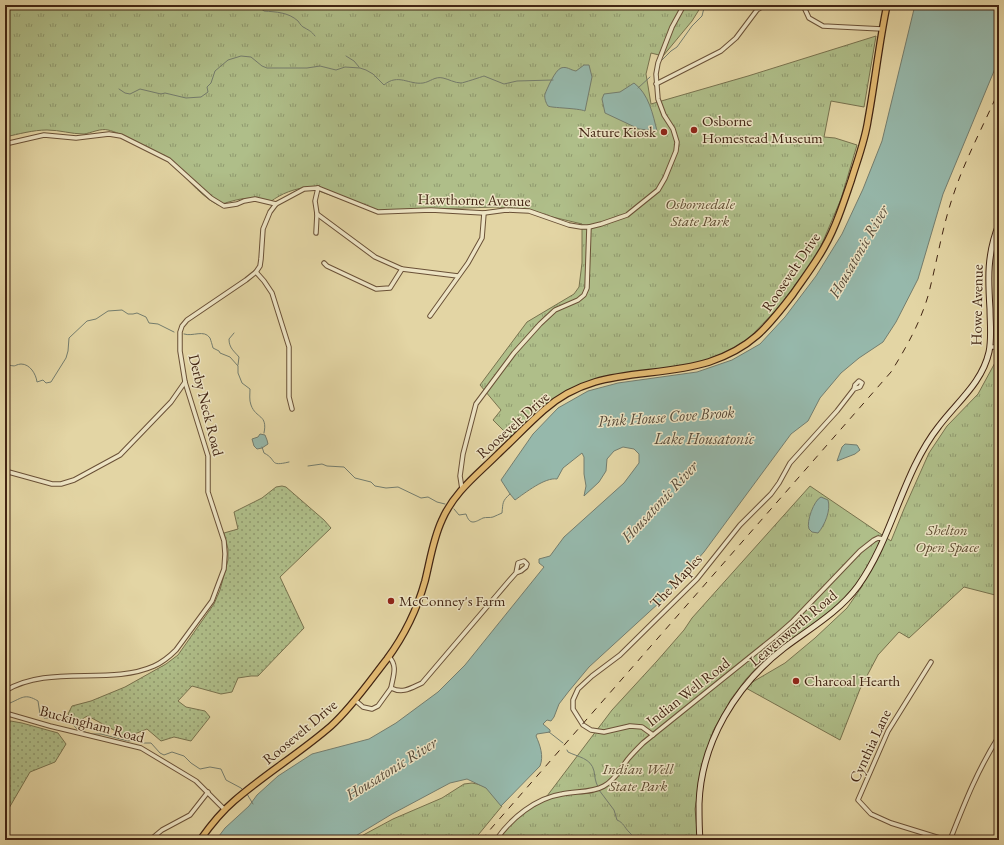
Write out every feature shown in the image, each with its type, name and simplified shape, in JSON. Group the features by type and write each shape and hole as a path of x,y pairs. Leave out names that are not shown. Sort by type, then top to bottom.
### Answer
{"main road":[{"name":"Roosevelt Drive","path":"200,840 225,810 248,789 318,737 334,723 389,657 411,619 424,583 441,521 450,505 462,489 546,408 578,388 604,379 688,367 709,362 732,353 749,344 774,319 820,255 832,234 843,205 863,144 887,5"},
{"name":"Howe Avenue","path":"918,461 939,426 978,380 985,364 990,347 989,261 992,242 999,224"},
{"name":"Leavenworth Road","path":"700,840 699,803 701,787 716,731 724,716 744,687 768,661 848,598 864,576 884,538 918,461"}],"street":[{"name":"Hawthorne Avenue","path":"318,188 378,212 431,210 484,213 506,210 529,210 569,225 589,227 627,215 658,190 666,178 674,158 677,142 674,129 661,107 656,84 656,74 658,63 672,26 684,5"},
{"path":"656,84 721,50 736,38 753,14 765,5"},
{"path":"803,5 809,18 823,26 882,29"},
{"path":"5,144 44,136 76,138 109,134 121,136 169,160 211,198 224,206 254,199 276,204"},
{"path":"292,409 289,397 289,347 272,292 256,272 260,266 263,229 268,215 276,204 304,189 318,188 315,200 317,214 316,233"},
{"path":"430,316 468,263 482,238 484,213"},
{"path":"317,214 375,257 402,269 458,276"},
{"path":"462,489 460,476 463,454 476,404 514,353 540,324 555,310 578,300 584,295 587,288 589,227"},
{"path":"324,263 327,266 376,289 390,288 402,269"},
{"name":"Derby Neck Road","path":"5,691 17,685 40,679 127,673 154,666 169,657 176,650 212,601 224,568 225,548 208,492 208,465 206,450 186,382 179,336 182,326 190,317 256,272"},
{"path":"990,347 999,347"},
{"path":"5,471 52,484 74,480 120,455 171,402 186,382"},
{"name":"The Maples","path":"653,734 642,727 630,726 604,732 591,730 583,724 573,709 573,700 578,689 592,676 620,655 697,579 740,525 771,494 790,463 837,411 854,389"},
{"name":"Indian Well Road","path":"496,840 510,823 539,801 562,793 600,788 610,782 632,755 653,734 759,650 793,621 860,551 874,540 884,538"},
{"path":"391,688 398,692 409,690 422,683 516,573"},
{"path":"354,700 363,707 372,709 378,706 391,688 395,673 395,666 389,657"},
{"name":"Cynthia Lane","path":"931,662 888,731 858,800 871,814 891,823 946,840"},
{"name":"Buckingham Road","path":"5,713 50,726 141,748 189,776 208,792 225,810"},
{"path":"950,840 971,785 984,759 999,736"},
{"path":"150,840 162,830 190,815 208,792"}],"green space":[{"name":"Osbornedale State Park","path":"5,5 702,5 692,21 663,56 651,53 646,74 651,104 748,76 876,36 864,107 831,101 824,137 835,138 857,145 841,199 818,253 781,305 749,338 725,354 705,362 581,385 567,390 510,437 493,420 501,410 480,385 527,322 574,294 579,287 582,263 582,224 523,210 496,207 374,211 308,187 288,192 270,202 249,198 218,205 197,189 165,158 137,142 113,131 102,130 84,134 42,130 5,137"},
{"path":"997,359 999,360 999,596 964,587 909,638 899,632 878,655 860,689 840,740 744,687 785,663 815,638 847,608 863,585 792,644 760,664 746,679 731,699 713,731 702,770 695,809 698,840 494,840 528,807 547,796 612,710 657,661 684,630 692,618 810,486 891,541 929,453 947,426 978,394"},
{"path":"276,487 286,487 331,528 280,577 304,628 258,676 238,678 232,692 221,694 192,686 178,701 186,707 205,711 210,717 191,741 174,737 161,741 147,729 132,735 123,735 88,716 76,723 73,721 68,714 72,706 91,701 125,687 166,664 178,655 214,604 220,590 228,560 228,549 224,533 238,529 234,512 262,498"},
{"path":"5,720 58,733 66,744 55,762 30,772 5,815"},
{"path":"472,783 481,785 490,790 502,806 474,840 354,840 393,819 442,798 464,784"}],"water":[{"name":"Lake Housatonic","path":"915,5 999,5 999,59 943,194 918,279 896,322 883,342 859,358 841,373 820,398 808,421 791,434 704,552 660,602 589,667 559,704 551,721 547,720 543,724 550,730 550,732 537,734 536,736 542,754 540,766 501,806 486,788 467,779 450,783 392,814 349,840 216,840 225,828 278,776 312,754 369,739 396,723 438,692 465,665 544,567 539,563 539,559 550,556 564,537 624,483 639,463 639,454 634,449 623,447 614,451 607,459 606,471 599,482 584,496 586,486 584,457 582,453 563,468 557,479 547,480 541,483 515,500 501,480 533,434 558,408 588,391 618,383 697,372 732,360 760,344 785,317 816,276 842,234 863,189 882,141"},
{"path":"584,65 589,65 592,77 585,111 548,106 545,100 545,94 556,72 561,68 576,71"},
{"path":"634,83 647,99 657,131 639,129 605,113 602,99 604,94 620,92"},
{"path":"260,434 265,435 268,444 257,449 254,446 252,439 258,437"},
{"path":"845,444 857,445 860,450 855,454 837,461 842,447"},
{"path":"821,497 828,500 828,513 823,526 818,533 812,532 808,526 810,517 813,507"}],"waterway":[{"path":"239,5 258,9 259,7 264,11 282,13 290,16 315,36"},
{"path":"662,60 677,47 692,26 702,16 704,8 707,8 709,5"},
{"path":"119,89 130,94 140,89 186,98 201,97 208,92 207,87 211,83 215,71 228,60 241,56 251,57 267,68 307,68 320,66 336,70 345,67 360,68 373,74 384,85 394,80 423,83 435,78 461,83 484,76 504,84 517,81 553,80"},
{"path":"346,56 354,61 359,67"},
{"path":"638,88 650,77"},
{"name":"Pink House Cove Brook","path":"5,366 24,364 32,370 37,382 43,380 46,383 51,382 66,358 69,338 87,321 96,319 108,311 122,310 128,314 137,313 146,317 149,323 158,324 174,332"},
{"path":"234,333 229,339 229,342 232,349 239,357 238,365"},
{"name":"Pink House Cove Brook","path":"184,334 208,335 213,348 230,357 238,366 238,373 242,383 250,389 251,405 256,413 263,419 265,427 264,433"},
{"name":"Pink House Cove Brook","path":"262,447 264,453 274,462 278,464 289,462"},
{"name":"Pink House Cove Brook","path":"308,466 322,464 327,466 344,467 355,478 371,482 375,486 386,488 398,487 421,498 428,497 445,504"},
{"name":"Pink House Cove Brook","path":"454,509 459,515 466,514 471,522 478,521 483,518 493,517 502,513 503,502 510,494"},
{"path":"5,697 6,701 10,703 24,697 30,697 38,701 40,714 44,718 50,718 56,715"},
{"path":"59,715 67,718 78,730 128,741 136,740 143,743 151,743 160,753 164,755 172,752 184,756 200,769 210,767 221,769 226,780 243,790"},
{"path":"549,732 563,743"},
{"path":"567,750 568,752 584,758 590,763 594,771 598,787"},
{"path":"599,790 614,810 617,820 623,824 636,840"},
{"path":"247,794 253,804"}],"railway":[{"path":"481,840 891,372 912,335 925,306 953,196 969,155 999,90"}],"place":[{"name":"Osborne Homestead Museum","path":"694,130"},
{"name":"Nature Kiosk","path":"664,132"},
{"name":"McConney's Farm","path":"391,601"},
{"name":"Charcoal Hearth","path":"796,681"}],"water label":[{"name":"Housatonic River","path":"858,251"},
{"name":"Housatonic River","path":"659,501"},
{"name":"Housatonic River","path":"391,768"}],"park label":[{"name":"Shelton Open Space","path":"947,538"},
{"name":"Indian Well State Park","path":"638,778"}]}
